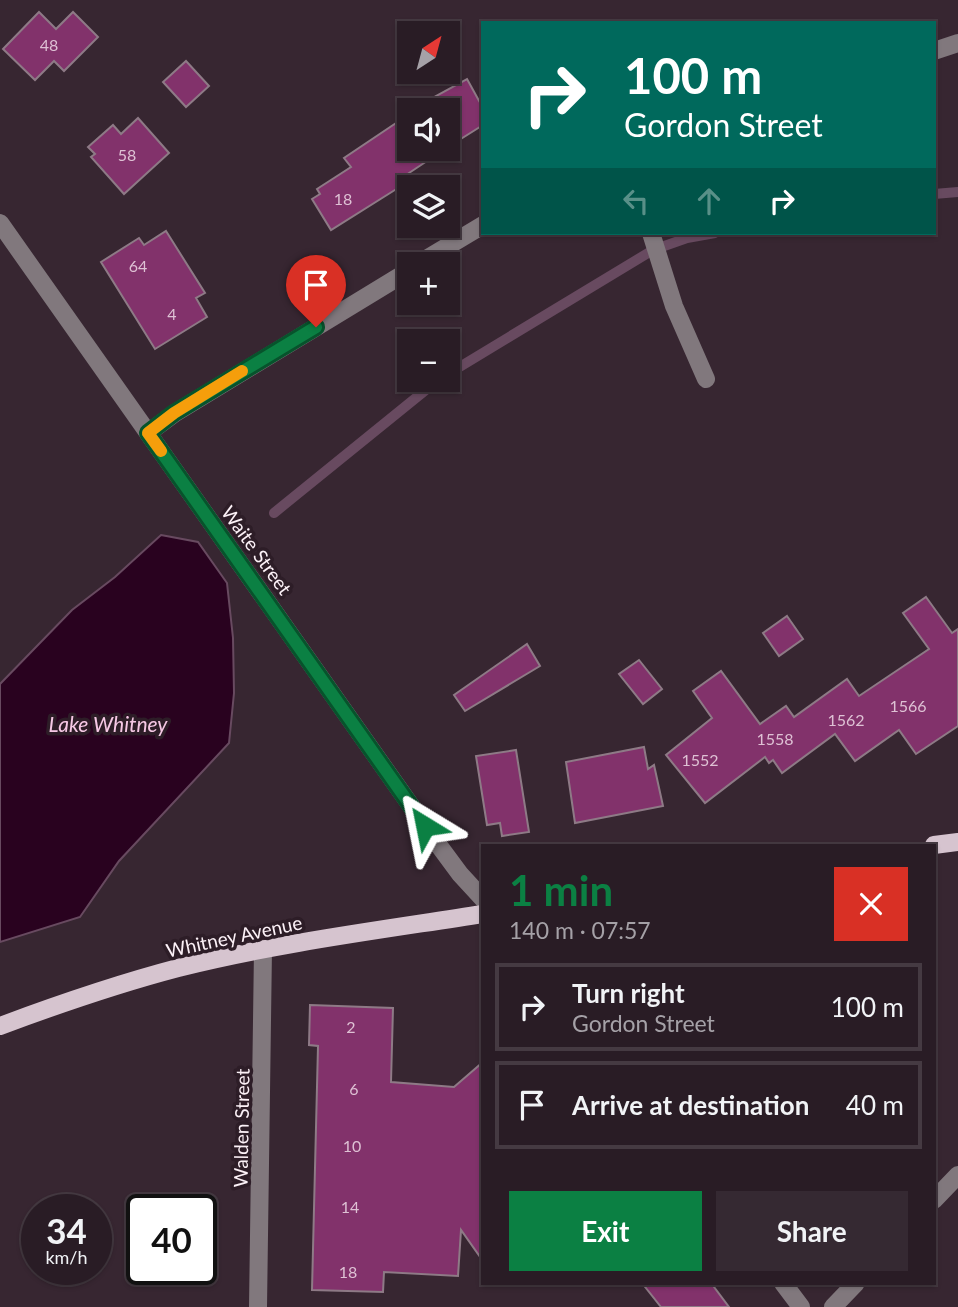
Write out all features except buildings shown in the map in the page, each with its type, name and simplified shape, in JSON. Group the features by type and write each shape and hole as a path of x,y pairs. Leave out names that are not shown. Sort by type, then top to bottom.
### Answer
{"main road":[{"path":"936,845 958,842"},
{"name":"Whitney Avenue","path":"0,1026 92,992 178,968 263,949 481,914"}],"street":[{"path":"936,50 958,43"},
{"name":"Waite Street","path":"0,223 440,847 481,898"},
{"path":"438,252 481,226"},
{"path":"653,235 674,306 706,379"},
{"path":"148,433 174,413 397,278"},
{"name":"Walden Street","path":"258,1307 263,949"},
{"path":"936,1198 958,1175"},
{"path":"784,1285 801,1307"},
{"path":"833,1307 854,1285"}],"water":[{"name":"Lake Whitney","path":"161,535 198,542 227,583 233,638 234,693 229,743 119,861 80,917 0,942 0,684 72,610 115,577"}],"waterway":[{"path":"936,194 958,192"},
{"path":"460,367 653,250 704,235"},
{"path":"274,513 423,392"}],"slow traffic":[{"path":"161,451 148,433 174,413 242,371"}],"route":[{"path":"316,327 174,413 148,433 425,826"}]}
